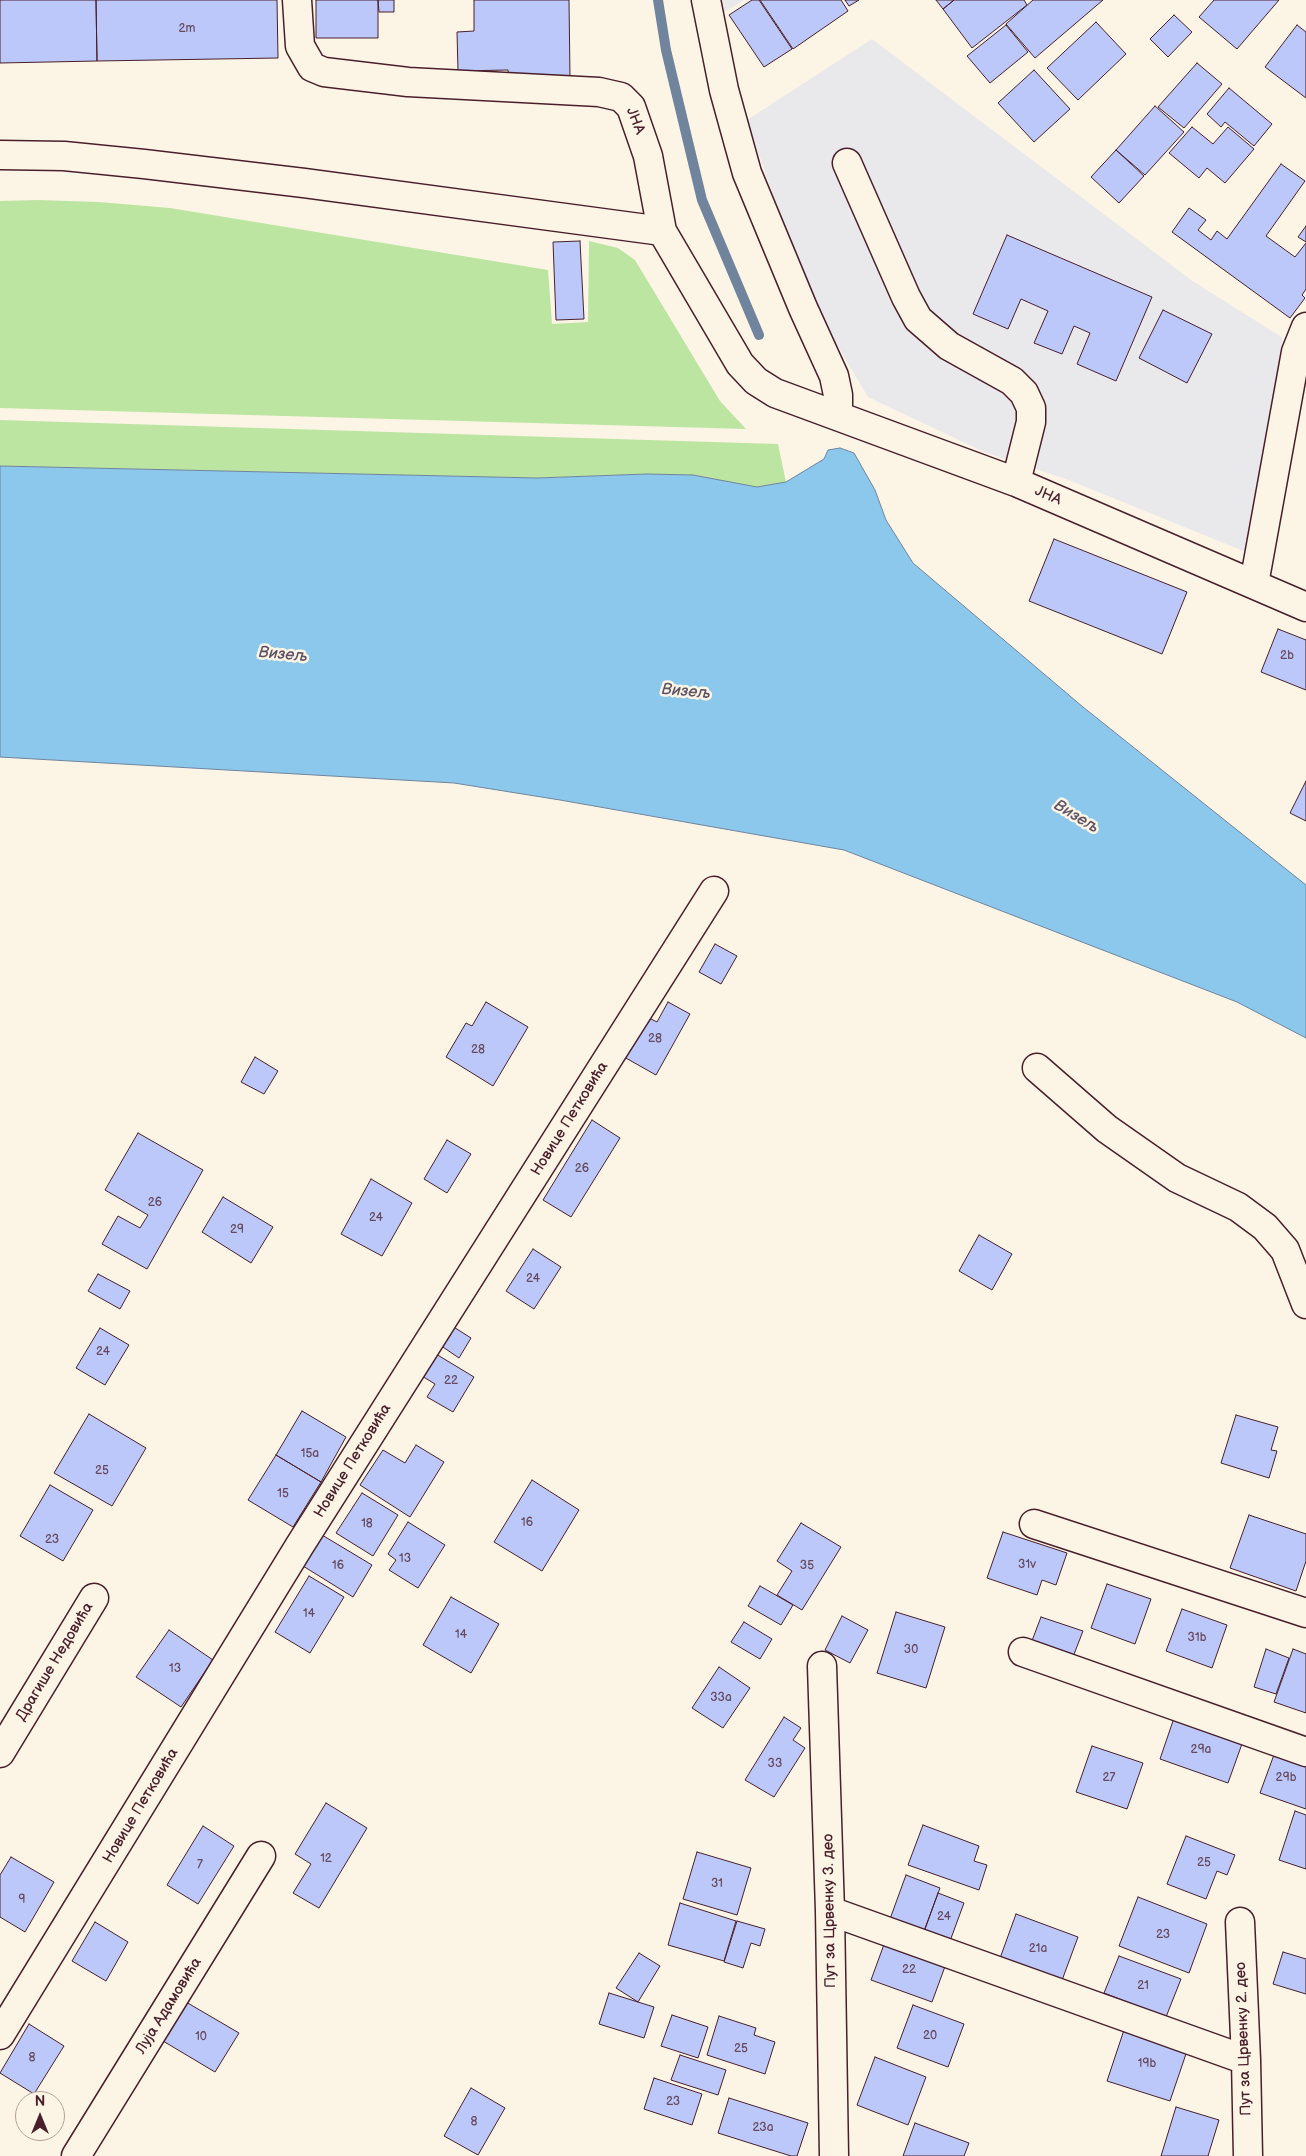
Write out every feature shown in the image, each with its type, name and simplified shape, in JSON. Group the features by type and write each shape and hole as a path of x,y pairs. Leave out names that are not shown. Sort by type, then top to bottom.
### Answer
{"street":[{"name":"ЈНА","path":"297,0 300,46 312,67 324,72 408,82 599,92 621,97 631,107 648,156 662,231 740,364 756,381 775,393 808,407 838,416 1016,482 1306,606"},
{"path":"706,0 724,90 747,173 803,308 834,376 838,395 838,416"},
{"path":"0,155 64,156 304,182 662,231"},
{"path":"847,163 906,297 918,319 949,346 1012,381 1024,393 1031,408 1031,422 1016,482"},
{"path":"1254,584 1296,352 1306,327"},
{"name":"Новице Петковића","path":"0,2035 300,1545 714,891"},
{"path":"1037,1068 1106,1129 1176,1178 1238,1207 1265,1227 1285,1250 1306,1304"},
{"path":"1034,1524 1306,1613"},
{"name":"Драгише Недовића","path":"0,1753 94,1598"},
{"path":"1023,1652 1306,1752"},
{"name":"Пут за Црвенку 3. део","path":"822,1666 830,1911 834,2156"},
{"name":"Луја Адамовића","path":"76,2156 261,1856"},
{"path":"830,1911 1246,2060"},
{"name":"Пут за Црвенку 2. део","path":"1240,1922 1248,2156"}],"shaded area":[{"path":"718,0 744,0 720,15"},
{"path":"872,39 1191,280 1283,338 1246,552 1066,479 984,452 868,397 828,330 802,279 747,120"}],"green space":[{"path":"0,201 99,202 170,208 548,270 552,324 588,322 589,241 618,248 635,260 720,401 746,429 0,408"},
{"path":"0,420 778,444 786,482 757,487 647,474 537,478 0,466"}],"water":[{"name":"Визељ","path":"840,448 854,453 875,490 886,520 913,563 1083,707 1306,885 1306,1038 1237,1002 844,850 454,783 0,757 0,466 537,478 647,474 693,475 757,487 786,482 824,459 828,450"}],"building":[{"path":"0,0 96,0 97,61 0,63"},
{"path":"96,0 277,0 278,58 97,61"},
{"path":"316,0 378,0 378,38 316,38"},
{"path":"378,0 394,0 394,12 379,12"},
{"path":"474,0 569,0 570,78 509,79 508,70 458,71 457,32 474,31"},
{"path":"752,0 759,0 792,49 764,67 729,15"},
{"path":"760,0 841,0 848,11 793,49"},
{"path":"845,0 859,0 849,6"},
{"path":"936,0 954,0 943,9"},
{"path":"954,0 1024,0 1027,5 972,48 943,9"},
{"path":"1033,0 1103,0 1035,58 1006,24"},
{"path":"1214,0 1279,0 1237,49 1199,17"},
{"path":"1174,15 1192,32 1168,57 1150,39"},
{"path":"1096,22 1126,54 1078,100 1047,68"},
{"path":"1006,25 1028,52 990,83 967,56"},
{"path":"1297,25 1306,32 1306,98 1265,67"},
{"path":"1197,63 1222,84 1184,128 1158,107"},
{"path":"1034,70 1070,109 1034,142 998,103"},
{"path":"1229,88 1272,124 1254,146 1225,122 1221,127 1207,114"},
{"path":"1155,106 1184,132 1145,175 1116,150"},
{"path":"1192,127 1213,144 1228,127 1254,149 1225,183 1207,168 1199,178 1169,153"},
{"path":"1116,150 1144,176 1119,203 1091,177"},
{"path":"1281,164 1305,181 1266,236 1295,257 1306,243 1306,289 1302,295 1305,298 1290,318 1172,232 1189,208 1206,220 1198,230 1211,240 1217,231 1227,239"},
{"path":"1306,226 1306,242 1298,237"},
{"path":"1007,235 1152,297 1116,381 1077,364 1090,333 1074,326 1062,354 1034,343 1048,311 1021,299 1008,329 973,314"},
{"path":"580,241 584,319 556,320 553,242"},
{"path":"1163,310 1212,334 1187,383 1139,358"},
{"path":"1054,539 1187,592 1162,654 1029,601"},
{"path":"1278,629 1306,640 1306,690 1261,672"},
{"path":"1306,781 1306,821 1290,813"},
{"path":"715,944 737,956 721,984 699,972"},
{"path":"486,1002 528,1027 493,1086 446,1057 466,1023 472,1026"},
{"path":"668,1002 690,1014 656,1075 624,1057 647,1017 657,1022"},
{"path":"255,1057 278,1071 264,1094 241,1082"},
{"path":"592,1120 620,1138 571,1217 543,1200"},
{"path":"138,1133 203,1170 147,1269 102,1244 118,1216 140,1228 148,1215 105,1190"},
{"path":"447,1140 471,1154 447,1193 424,1179"},
{"path":"371,1179 412,1203 382,1256 341,1234"},
{"path":"223,1197 273,1227 251,1263 202,1232"},
{"path":"979,1235 1012,1254 992,1290 959,1271"},
{"path":"533,1249 561,1267 534,1309 506,1291"},
{"path":"98,1274 130,1291 120,1309 88,1291"},
{"path":"449,1324 471,1338 459,1358 437,1343"},
{"path":"100,1328 129,1345 105,1385 76,1368"},
{"path":"431,1351 474,1377 453,1412 427,1397 435,1384 417,1373"},
{"path":"302,1411 346,1437 321,1482 276,1455"},
{"path":"89,1414 146,1448 112,1506 54,1473"},
{"path":"1236,1415 1278,1427 1271,1450 1277,1451 1269,1478 1221,1463"},
{"path":"416,1445 444,1462 410,1517 360,1485 383,1450 405,1463"},
{"path":"276,1455 321,1482 293,1527 248,1500"},
{"path":"532,1480 579,1510 542,1571 494,1542"},
{"path":"50,1485 93,1510 63,1561 20,1536"},
{"path":"362,1493 398,1515 373,1556 336,1533"},
{"path":"1249,1515 1306,1534 1306,1561 1296,1591 1230,1568"},
{"path":"408,1522 445,1545 418,1588 389,1570 396,1560 388,1554"},
{"path":"801,1523 841,1547 802,1610 777,1595 792,1571 777,1561"},
{"path":"1003,1532 1067,1553 1056,1585 1042,1580 1037,1595 987,1578"},
{"path":"322,1535 372,1565 353,1597 303,1566"},
{"path":"309,1576 344,1597 310,1653 275,1632"},
{"path":"1107,1584 1151,1599 1135,1644 1091,1628"},
{"path":"760,1586 793,1605 781,1625 748,1606"},
{"path":"451,1597 499,1624 471,1673 423,1645"},
{"path":"1182,1609 1227,1625 1212,1668 1166,1651"},
{"path":"896,1612 945,1627 926,1688 877,1673"},
{"path":"842,1616 868,1630 850,1663 825,1650"},
{"path":"1041,1617 1083,1631 1071,1662 1030,1646"},
{"path":"744,1622 772,1639 760,1659 731,1642"},
{"path":"169,1630 213,1660 181,1707 136,1677"},
{"path":"1266,1649 1289,1658 1276,1694 1254,1687"},
{"path":"1293,1649 1306,1654 1306,1713 1274,1702"},
{"path":"719,1667 750,1688 723,1728 692,1708"},
{"path":"784,1717 801,1728 793,1740 805,1748 774,1797 745,1780"},
{"path":"1174,1718 1243,1741 1228,1783 1160,1759"},
{"path":"1092,1746 1143,1763 1127,1809 1076,1792"},
{"path":"1275,1752 1306,1764 1306,1809 1260,1793"},
{"path":"326,1803 367,1828 319,1908 293,1893 311,1864 295,1854"},
{"path":"1295,1811 1306,1815 1306,1869 1279,1860"},
{"path":"923,1825 979,1846 974,1861 987,1865 979,1890 908,1865"},
{"path":"203,1826 234,1846 198,1904 167,1885"},
{"path":"1186,1836 1235,1855 1227,1875 1217,1871 1206,1899 1167,1884"},
{"path":"697,1852 751,1868 737,1915 683,1899"},
{"path":"11,1857 54,1882 25,1932 0,1917 0,1875"},
{"path":"906,1875 940,1888 924,1931 890,1919"},
{"path":"938,1893 964,1903 950,1941 924,1932"},
{"path":"1138,1897 1207,1924 1189,1973 1119,1946"},
{"path":"680,1903 736,1921 724,1961 668,1945"},
{"path":"1016,1914 1078,1937 1061,1983 999,1961"},
{"path":"737,1921 765,1929 760,1946 751,1943 743,1968 724,1962"},
{"path":"95,1922 128,1942 106,1981 72,1961"},
{"path":"886,1939 947,1961 932,2002 871,1980"},
{"path":"1283,1952 1306,1959 1306,1994 1273,1984"},
{"path":"639,1953 660,1966 638,2002 616,1988"},
{"path":"1119,1956 1181,1979 1166,2017 1104,1993"},
{"path":"609,1993 654,2007 644,2038 599,2024"},
{"path":"186,2002 239,2033 215,2072 163,2041"},
{"path":"913,2005 964,2024 948,2067 897,2048"},
{"path":"672,2015 708,2027 698,2058 661,2046"},
{"path":"719,2016 756,2028 754,2035 775,2042 765,2074 707,2055"},
{"path":"29,2024 64,2046 36,2091 29,2091 0,2073"},
{"path":"1125,2027 1188,2048 1170,2101 1107,2081"},
{"path":"680,2055 726,2070 718,2095 671,2080"},
{"path":"875,2057 926,2077 908,2125 857,2105"},
{"path":"654,2078 702,2094 692,2125 644,2109"},
{"path":"471,2088 505,2108 478,2155 444,2136"},
{"path":"729,2098 808,2123 797,2156 791,2156 718,2133"},
{"path":"1176,2107 1219,2120 1208,2156 1161,2156"},
{"path":"915,2123 969,2143 964,2156 903,2156"}],"waterway":[{"path":"658,0 666,50 702,200 759,335"}]}
